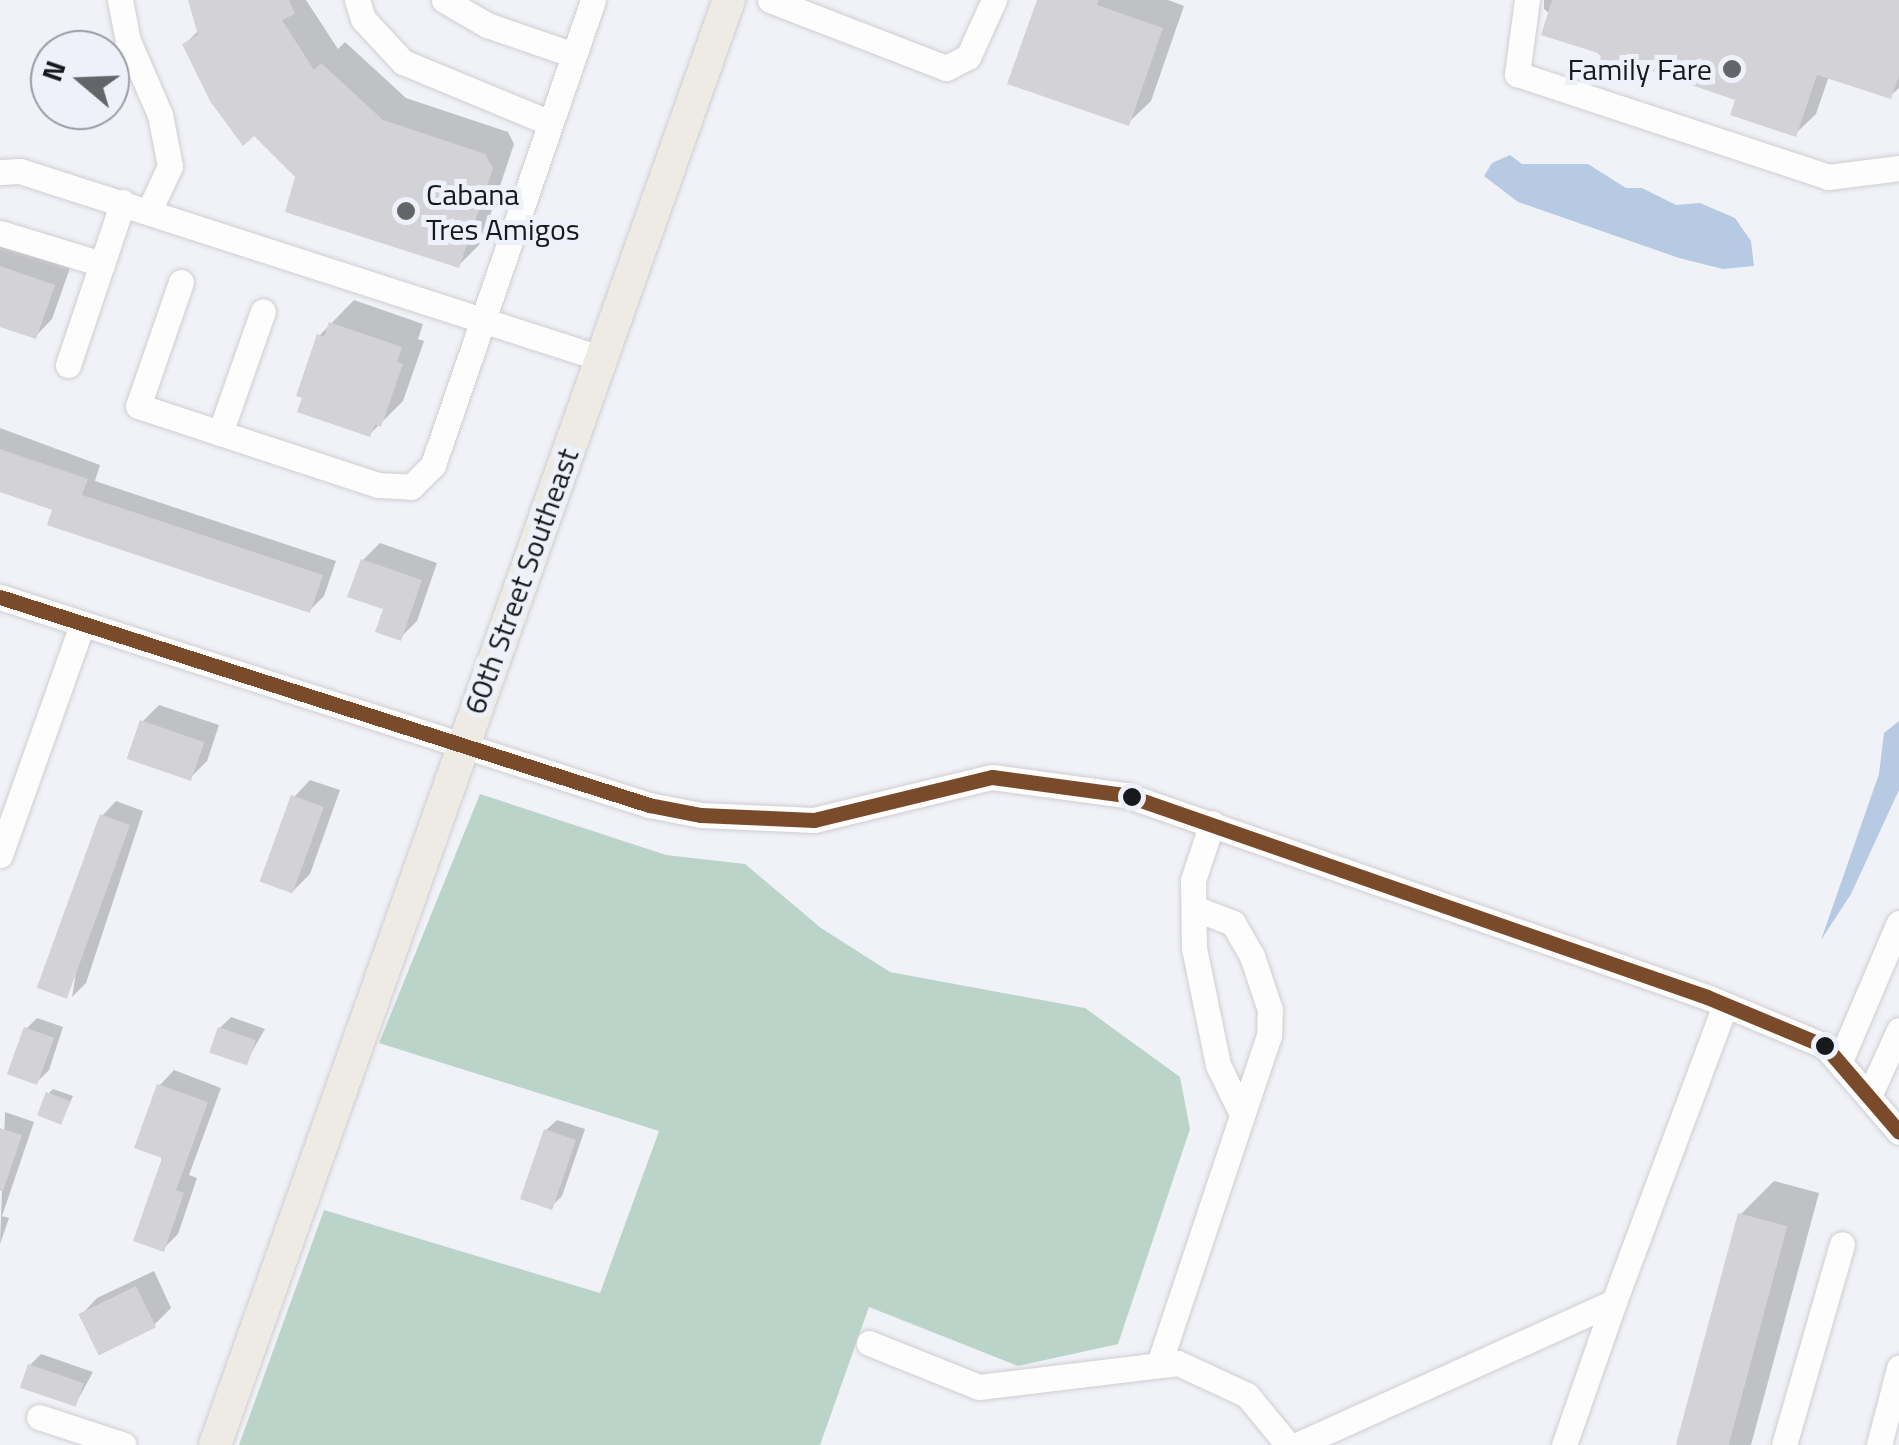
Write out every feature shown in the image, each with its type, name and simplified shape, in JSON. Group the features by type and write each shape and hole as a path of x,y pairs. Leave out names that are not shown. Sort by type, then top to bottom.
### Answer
{"main road":[{"name":"60th Street Southeast","path":"215,1445 729,0"}],"street":[{"path":"120,0 128,42 160,115 170,166 149,211"},
{"path":"358,0 364,19 403,62 550,122"},
{"path":"444,0 487,25 574,55"},
{"path":"181,282 138,406 378,485 411,487 432,465 593,0"},
{"path":"770,0 946,68 968,57 994,0"},
{"path":"1526,0 1517,74 1828,176 1899,168"},
{"path":"0,172 20,171 123,202 600,358"},
{"path":"68,365 123,202"},
{"path":"0,234 102,264"},
{"path":"220,433 262,311"},
{"path":"0,597 649,805 765,822 814,820 992,777 1126,795 1726,1004 1825,1046 1899,1132"},
{"path":"0,855 82,624"},
{"path":"1212,823 1194,880 1194,948 1218,1065 1242,1114"},
{"path":"1159,1364 1269,1036 1270,1010 1233,923 1197,909"},
{"path":"1840,1061 1899,923"},
{"path":"1564,1445 1726,1004"},
{"path":"1870,1094 1899,1030"},
{"path":"1784,1445 1842,1244"},
{"path":"1297,1445 1614,1302"},
{"path":"869,1343 979,1387 1159,1364 1211,1374 1247,1394 1288,1445"},
{"path":"1880,1445 1899,1368"},
{"path":"39,1417 124,1445"}],"green space":[{"path":"480,794 666,855 745,864 821,928 890,972 1085,1008 1180,1077 1190,1129 1118,1344 1018,1366 869,1307 820,1445 239,1445 324,1210 600,1293 659,1131 379,1043"}],"water":[{"path":"1510,155 1522,164 1588,164 1626,188 1642,188 1676,205 1700,203 1735,218 1751,241 1754,266 1723,269 1679,258 1518,202 1484,176 1492,163"},
{"path":"1899,721 1899,790 1851,894 1821,940 1879,774 1884,733"}],"building":[{"path":"188,0 289,0 295,14 282,20 314,70 321,63 383,120 485,154 493,168 459,268 285,212 295,177 254,136 243,146 210,101 182,44 198,35"},
{"path":"1037,0 1099,0 1097,5 1163,28 1129,126 1007,84"},
{"name":"Family Fare","path":"1552,0 1899,0 1899,76 1891,99 1817,75 1796,137 1730,115 1735,100 1639,67 1630,82 1599,71 1601,54 1541,35"},
{"path":"0,266 55,285 36,339 0,327"},
{"path":"329,322 402,347 397,362 403,364 381,427 375,424 370,437 297,412 302,398 296,396 317,334 324,337"},
{"path":"0,449 88,479 82,495 323,575 310,613 47,525 52,510 0,492"},
{"path":"361,559 422,580 401,641 375,632 383,609 347,597"},
{"path":"140,720 204,742 191,781 127,759"},
{"path":"291,795 324,807 292,893 260,881"},
{"path":"100,814 130,825 67,999 37,988"},
{"path":"24,1027 54,1038 37,1085 7,1074"},
{"path":"218,1027 256,1040 247,1066 209,1053"},
{"path":"157,1084 208,1102 176,1190 184,1193 164,1252 133,1241 162,1158 134,1148"},
{"path":"46,1092 70,1101 61,1125 37,1115"},
{"path":"0,1128 22,1135 3,1191 0,1191"},
{"path":"544,1129 576,1140 552,1210 520,1199"},
{"path":"1738,1213 1787,1226 1729,1445 1676,1445"},
{"path":"136,1286 156,1327 99,1355 78,1314"},
{"path":"28,1364 84,1383 76,1407 20,1388"}],"transit line":[{"path":"0,597 649,805 701,815 814,820 992,777 1126,795 1707,997 1825,1046 1899,1132"}],"place":[{"name":"Family Fare","path":"1732,69"},
{"name":"Cabana Tres Amigos","path":"406,211"}]}
